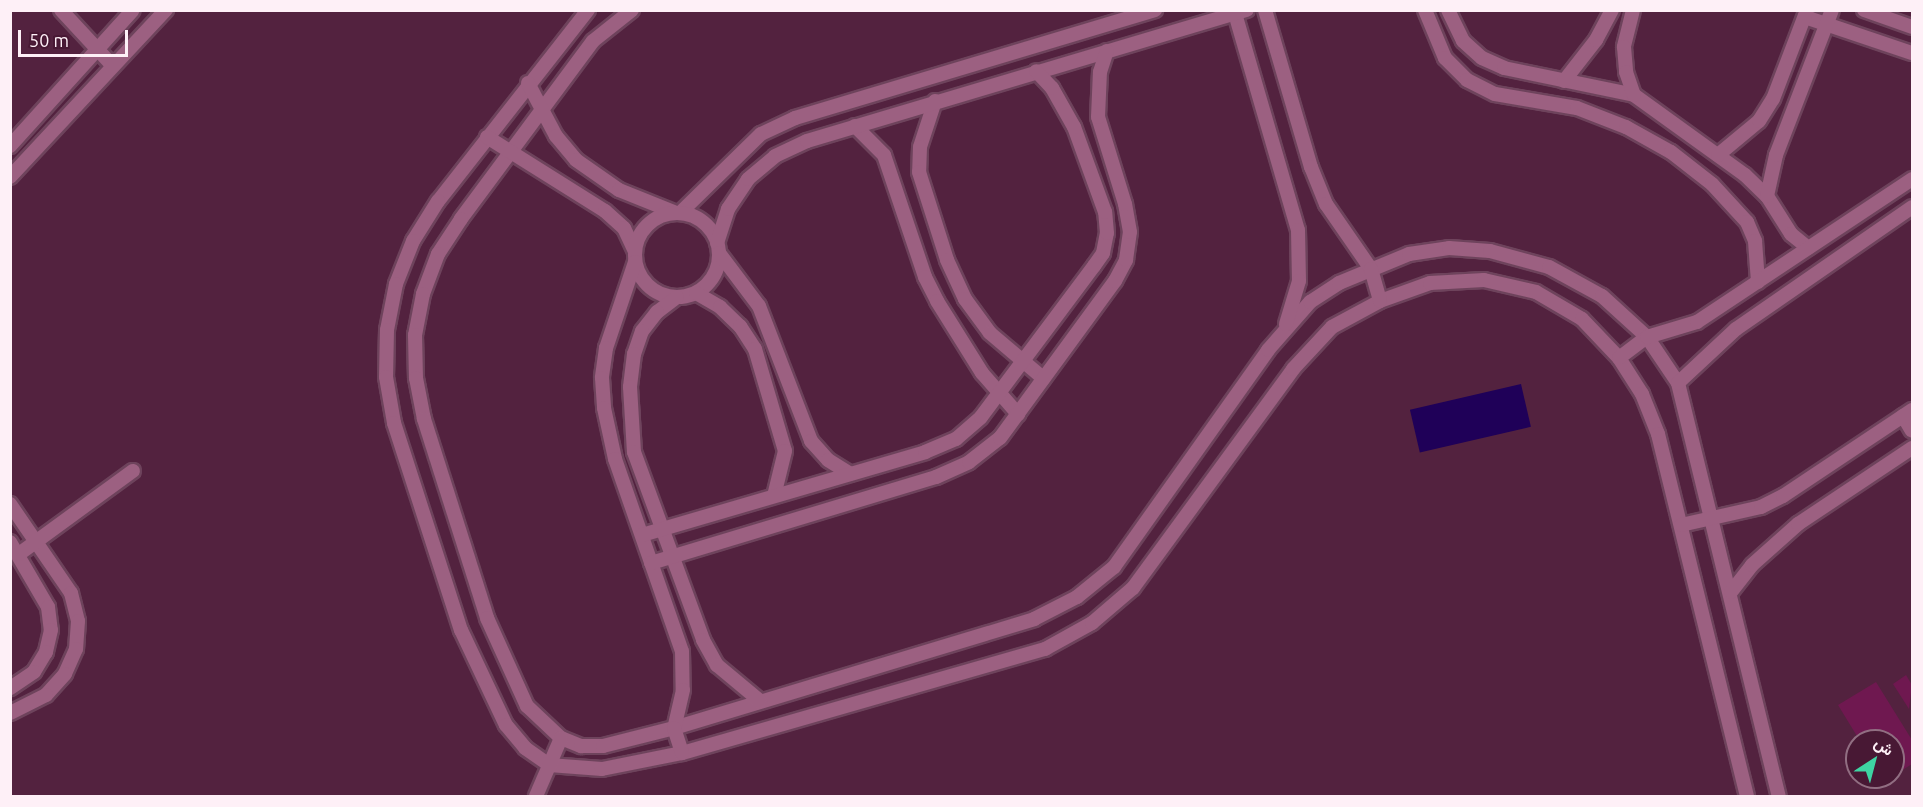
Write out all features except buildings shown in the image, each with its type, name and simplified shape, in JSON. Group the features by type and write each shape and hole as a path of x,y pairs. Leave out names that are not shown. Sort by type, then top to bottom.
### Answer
{"street":[{"path":"61,10 112,65"},
{"path":"10,146 95,49 133,10"},
{"path":"10,177 112,65 166,10"},
{"path":"588,10 487,137 413,241 394,296 387,330 386,377 394,423 461,630 506,725 525,748 549,765 602,769 682,753 1046,649 1092,623 1133,588 1293,369 1332,327 1380,301 1430,283 1484,280 1536,292 1582,319 1619,358 1642,394 1658,434 1747,796"},
{"path":"632,10 593,41 438,254 423,294 415,335 416,378 424,419 487,618 527,706 561,738 581,746 603,746 674,728 1034,619 1077,597 1114,567 1285,327 1320,296 1371,269 1409,254 1449,248 1490,251 1549,267 1602,296 1647,337 1678,383 1731,592 1779,796"},
{"path":"682,753 674,728 683,690 682,651 615,459 602,378 606,348 635,257 648,225 678,213 761,134 795,118 1155,10"},
{"path":"1265,10 1311,167 1326,204 1371,269 1380,301"},
{"path":"1425,10 1445,58 1467,80 1495,94 1577,108 1626,127 1671,152 1712,184 1748,222 1758,261 1758,282"},
{"path":"1448,10 1463,41 1482,58 1504,68 1634,95 1718,155 1767,196 1777,216 1808,248"},
{"path":"1564,81 1596,40 1612,10"},
{"path":"1633,10 1624,47 1626,72 1634,95"},
{"path":"1767,196 1776,155 1832,10"},
{"path":"1864,10 1912,27"},
{"path":"760,702 717,665 703,640 634,452 630,387 634,354 642,332 657,312 677,297 696,293 709,283 717,269 718,248 735,199 748,179 775,156 855,126 935,101 1239,12 1298,230 1299,281 1285,327"},
{"path":"1718,155 1759,120 1773,99 1806,14 1827,24 1912,52"},
{"path":"651,563 936,477 969,462 1000,438 1115,281 1126,260 1130,232 1125,204 1098,117 1100,72 1107,51"},
{"path":"642,535 850,474 956,439 998,395 1103,254 1107,233 1105,212 1074,127 1052,88 1036,71"},
{"path":"528,84 556,136 576,160 619,190 703,222 764,316 811,441 828,460 850,474"},
{"path":"935,101 925,123 919,172 947,260 965,299 984,325 1021,363 1043,378"},
{"path":"855,126 872,138 884,155 926,277 998,395 1018,414"},
{"path":"487,137 604,211 624,228 650,287 677,297"},
{"path":"1619,358 1647,337 1697,322 1912,179"},
{"path":"1678,383 1736,329 1912,207"},
{"path":"696,293 727,313 755,349 785,451 782,474 774,496"},
{"path":"1681,525 1712,515 1761,507 1783,496 1908,413 1912,431"},
{"path":"1731,592 1752,566 1790,531 1912,448"},
{"path":"19,554 133,471"},
{"path":"10,504 38,540 71,593 78,621 76,649 65,674 46,695 10,713"},
{"path":"10,542 48,607 51,630 46,652 34,672 10,688"},
{"path":"536,796 561,738"}],"shaded area":[{"path":"1521,384 1531,427 1420,453 1410,410"},
{"path":"1906,675 1912,685 1909,709 1893,684"},
{"path":"1876,682 1912,740 1912,764 1905,768 1905,729 1853,729 1838,705"}]}
